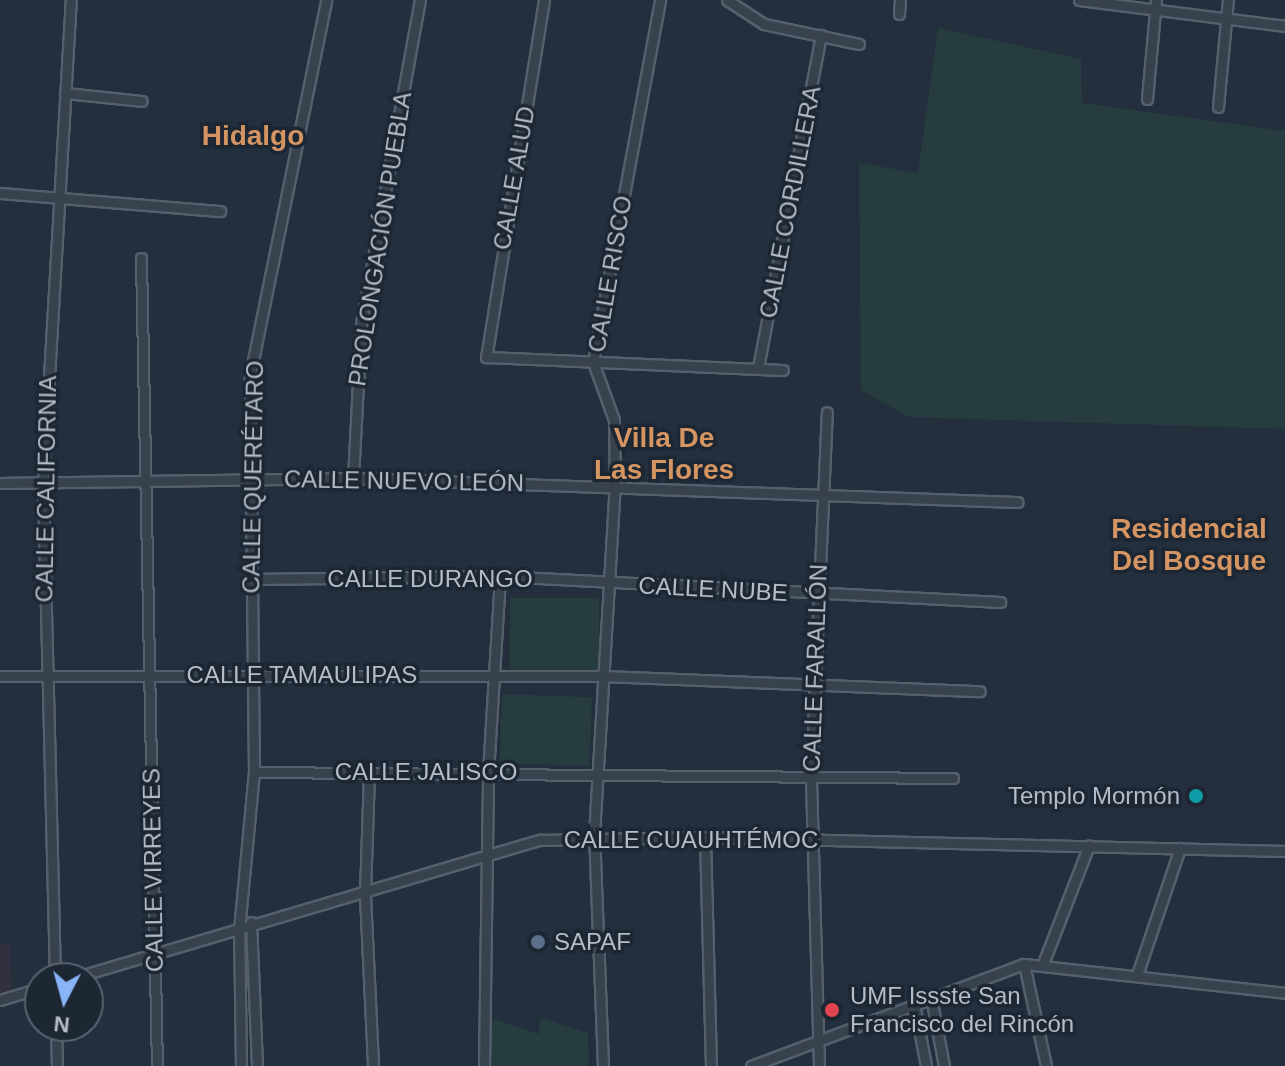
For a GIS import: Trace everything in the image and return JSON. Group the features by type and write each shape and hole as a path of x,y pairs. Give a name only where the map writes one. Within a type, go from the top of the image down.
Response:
{"street":[{"name":"CALLE CALIFORNIA","path":"54,962 44,674 43,482 57,196 71,0"},
{"name":"CALLE QUERÉTARO","path":"239,930 246,914 254,772 249,479 260,314 326,0"},
{"name":"PROLONGACIÓN PUEBLA","path":"353,478 361,324 420,0"},
{"name":"CALLE ALUD","path":"544,0 486,357 593,362"},
{"name":"CALLE RISCO","path":"603,1066 594,835 615,485 614,420 593,362 660,0"},
{"path":"727,0 764,24 859,44"},
{"path":"899,14 900,0"},
{"path":"1079,0 1285,26"},
{"path":"1147,99 1156,0"},
{"path":"1218,107 1228,0"},
{"name":"CALLE CORDILLERA","path":"758,368 821,35"},
{"path":"65,93 142,101"},
{"path":"0,193 220,211"},
{"name":"CALLE VIRREYES","path":"141,258 140,479 157,1066"},
{"path":"593,362 783,370"},
{"name":"CALLE FARALLÓN","path":"819,1066 815,1040 811,775 827,412"},
{"name":"CALLE NUEVO LEÓN","path":"0,483 353,478 615,485 1018,502"},
{"path":"484,1066 485,859 500,576"},
{"name":"CALLE DURANGO","path":"251,579 500,576 608,584"},
{"name":"CALLE NUBE","path":"608,584 1000,602"},
{"name":"CALLE TAMAULIPAS","path":"0,676 254,673 603,676 980,691"},
{"name":"CALLE JALISCO","path":"254,772 597,770 953,778"},
{"path":"369,773 365,895 373,1066"},
{"name":"CALLE CUAUHTÉMOC","path":"104,969 365,895 540,840 594,835 1285,851"},
{"path":"705,837 711,1066"},
{"path":"1044,961 1089,845"},
{"path":"1137,975 1180,848"},
{"path":"246,914 254,926 257,1066"},
{"path":"239,930 241,1066"},
{"path":"751,1066 914,1003 1024,964 1044,961 1285,993"},
{"path":"1024,964 1046,1066"},
{"path":"0,1000 24,993"},
{"path":"931,997 944,1066"},
{"path":"914,1003 926,1066"},
{"path":"56,1042 57,1066"}],"shaded area":[{"path":"10,942 12,990 0,992 0,944"}],"green space":[{"path":"938,28 1081,59 1082,103 1285,131 1285,429 909,417 861,390 859,163 918,173"},
{"path":"510,598 599,598 599,674 510,674"},
{"path":"502,694 592,697 590,766 500,763"},
{"path":"489,1017 539,1034 540,1018 588,1033 589,1066 489,1066"}],"place":[{"name":"Templo Mormón","path":"1196,796"},
{"name":"SAPAF","path":"538,942"},
{"name":"UMF Issste San Francisco del Rincón","path":"832,1010"}],"district":[{"name":"Hidalgo","path":"253,136"},
{"name":"Villa De Las Flores","path":"664,454"},
{"name":"Residencial Del Bosque","path":"1189,545"}]}
